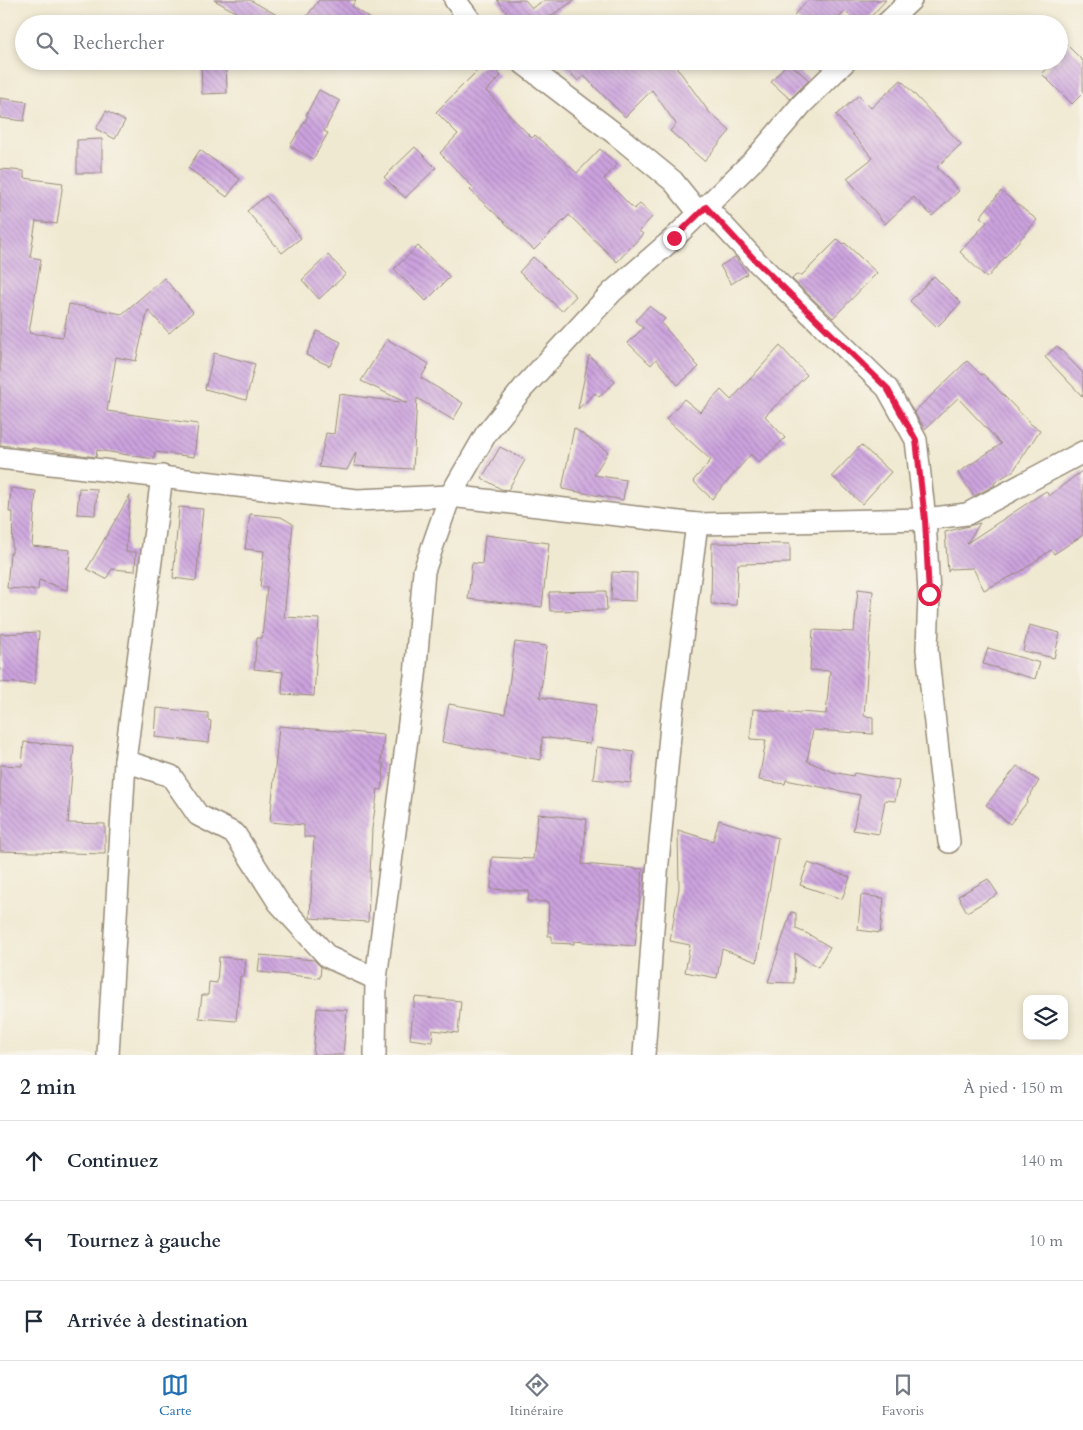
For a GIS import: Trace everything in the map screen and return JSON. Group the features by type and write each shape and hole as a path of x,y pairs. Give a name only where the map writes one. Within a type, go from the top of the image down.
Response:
{"street":[{"path":"455,0 466,15"},
{"path":"895,15 911,0"},
{"path":"532,70 673,181 887,388 916,440 925,520 929,594 928,649 938,760 949,842"},
{"path":"375,1055 376,979 415,676 424,571 450,496 486,434 524,387 612,292 674,238 754,160 802,104 837,70"},
{"path":"0,458 357,500 450,496 697,524 925,520 967,514 1083,452"},
{"path":"108,1055 125,761 162,476"},
{"path":"644,1055 657,873 671,725 697,524"},
{"path":"125,761 171,776 198,815 235,834 279,903 328,957 376,979"}],"building":[{"path":"214,0 250,0 277,15 241,15"},
{"path":"319,0 356,0 352,6 365,15 308,15"},
{"path":"497,0 525,0 532,8 545,0 575,0 552,15 509,15"},
{"path":"808,0 886,0 872,15 849,15 845,11 841,15 794,15"},
{"path":"1068,46 1083,61 1083,93 1072,104 1042,74 1046,70 1068,70"},
{"path":"201,70 226,70 227,93 202,94"},
{"path":"478,70 495,70 501,76 486,91 532,138 535,135 577,173 600,149 617,165 604,179 634,209 640,204 653,216 639,231 643,234 617,262 569,215 534,250 470,190 473,187 440,153 458,134 436,112"},
{"path":"568,70 679,70 709,112 730,131 704,161 670,131 676,124 652,90 625,117 584,76 578,81"},
{"path":"781,70 797,70 809,80 790,99 771,82"},
{"path":"901,80 961,144 937,167 959,191 932,216 914,197 885,224 847,178 873,158 836,115 859,95 871,108"},
{"path":"319,90 340,101 324,131 328,133 313,159 290,146 308,116 306,115"},
{"path":"0,98 27,102 24,121 0,118"},
{"path":"106,111 125,121 115,139 96,129"},
{"path":"102,139 102,173 77,173 77,140"},
{"path":"415,147 436,168 405,198 384,177"},
{"path":"200,150 240,179 227,197 188,168"},
{"path":"0,169 24,171 24,178 63,183 57,224 36,221 30,257 41,259 29,333 63,337 69,304 122,314 164,278 193,312 169,333 148,310 136,361 116,357 107,411 198,424 194,457 155,452 154,459 97,450 96,457 0,445"},
{"path":"1001,191 1037,220 987,278 960,252 987,222 980,217"},
{"path":"266,196 301,238 282,253 247,211"},
{"path":"838,239 843,244 845,243 877,273 833,318 792,279 796,275 802,275"},
{"path":"418,246 450,277 426,301 394,269"},
{"path":"328,255 346,274 319,299 302,280"},
{"path":"533,257 576,296 562,311 519,272"},
{"path":"735,257 747,274 731,284 720,266"},
{"path":"934,276 961,303 937,327 910,301"},
{"path":"649,306 665,319 661,323 699,367 678,385 656,359 651,365 628,343 643,328 635,321"},
{"path":"317,331 341,342 330,366 306,355"},
{"path":"387,339 429,364 421,378 463,403 453,420 417,398 413,469 354,466 356,452 347,470 319,467 326,433 334,434 339,394 407,403 361,381"},
{"path":"780,346 807,375 765,416 785,438 759,463 751,454 712,499 693,481 711,460 666,419 684,399 700,412 721,390 731,400"},
{"path":"1057,346 1083,373 1083,397 1045,357"},
{"path":"214,353 255,364 246,400 205,389"},
{"path":"589,355 615,382 599,397 595,393 578,409"},
{"path":"967,361 981,375 983,374 1032,425 1040,430 1014,470 994,483 995,485 974,496 958,473 1001,444 958,398 925,429 914,412"},
{"path":"574,428 608,452 594,475 626,480 623,500 562,489"},
{"path":"861,445 891,472 862,504 832,476"},
{"path":"500,447 525,460 508,490 501,489 482,478"},
{"path":"1083,470 1083,535 1054,554 1051,550 1020,572 984,590 973,568 950,569 948,572 945,532 980,523 967,543 1046,491 1049,496"},
{"path":"11,488 36,491 32,546 70,550 67,590 39,580 38,590 7,588 10,553 12,553 13,512 9,512"},
{"path":"79,488 97,489 95,515 77,514"},
{"path":"130,495 126,552 136,552 135,571 112,569 106,579 87,569"},
{"path":"179,507 203,509 196,581 173,578"},
{"path":"250,514 281,517 293,524 284,617 319,619 314,696 282,694 283,672 254,669 257,638 262,638 267,587 260,587 264,551 245,549"},
{"path":"485,535 549,543 542,607 468,599 472,563 482,564"},
{"path":"712,543 790,544 790,563 738,564 736,605 711,604"},
{"path":"612,572 637,573 636,601 611,600"},
{"path":"858,589 873,591 864,716 873,717 873,734 813,730 807,761 833,772 853,776 854,773 899,781 895,801 885,800 879,834 853,830 860,795 786,780 785,784 759,780 766,740 750,739 753,709 800,714 800,712 826,714 830,671 810,670 813,630 854,632"},
{"path":"606,591 607,610 550,611 549,592"},
{"path":"1029,625 1060,633 1054,658 1023,651"},
{"path":"39,632 35,684 0,682 0,634"},
{"path":"515,642 547,646 540,697 596,705 590,744 542,737 541,760 442,742 449,704 505,714"},
{"path":"988,648 1040,663 1035,679 983,664"},
{"path":"157,708 208,713 208,720 211,721 209,743 155,737"},
{"path":"279,726 384,735 381,763 384,763 382,790 378,789 372,828 368,922 310,918 314,837 304,837 304,825 270,822"},
{"path":"24,742 74,746 68,823 105,824 105,854 0,851 0,765 22,766"},
{"path":"597,747 634,752 631,783 593,779"},
{"path":"1017,766 1039,781 1028,801 1010,824 986,805"},
{"path":"538,814 587,819 582,864 643,869 635,946 574,941 574,944 552,943 552,936 548,936 549,902 528,901 529,891 491,889 492,857 533,859"},
{"path":"719,820 778,838 757,962 722,949 717,978 685,972 690,945 670,941 679,888 678,830 713,841"},
{"path":"808,863 850,877 842,899 800,885"},
{"path":"988,879 998,894 967,912 958,896"},
{"path":"861,895 884,898 880,933 858,930"},
{"path":"791,912 796,913 796,929 830,947 818,967 795,953 794,983 768,982"},
{"path":"260,955 314,960 321,967 320,978 258,972"},
{"path":"219,957 246,959 244,977 240,976 236,1021 199,1018 202,995 208,995 209,982 217,983"},
{"path":"415,997 461,1001 458,1033 433,1030 432,1042 410,1039"},
{"path":"317,1008 347,1010 343,1055 313,1055"}],"route":[{"path":"674,238 706,207 756,261 887,388 916,440 925,520 929,594"}]}
